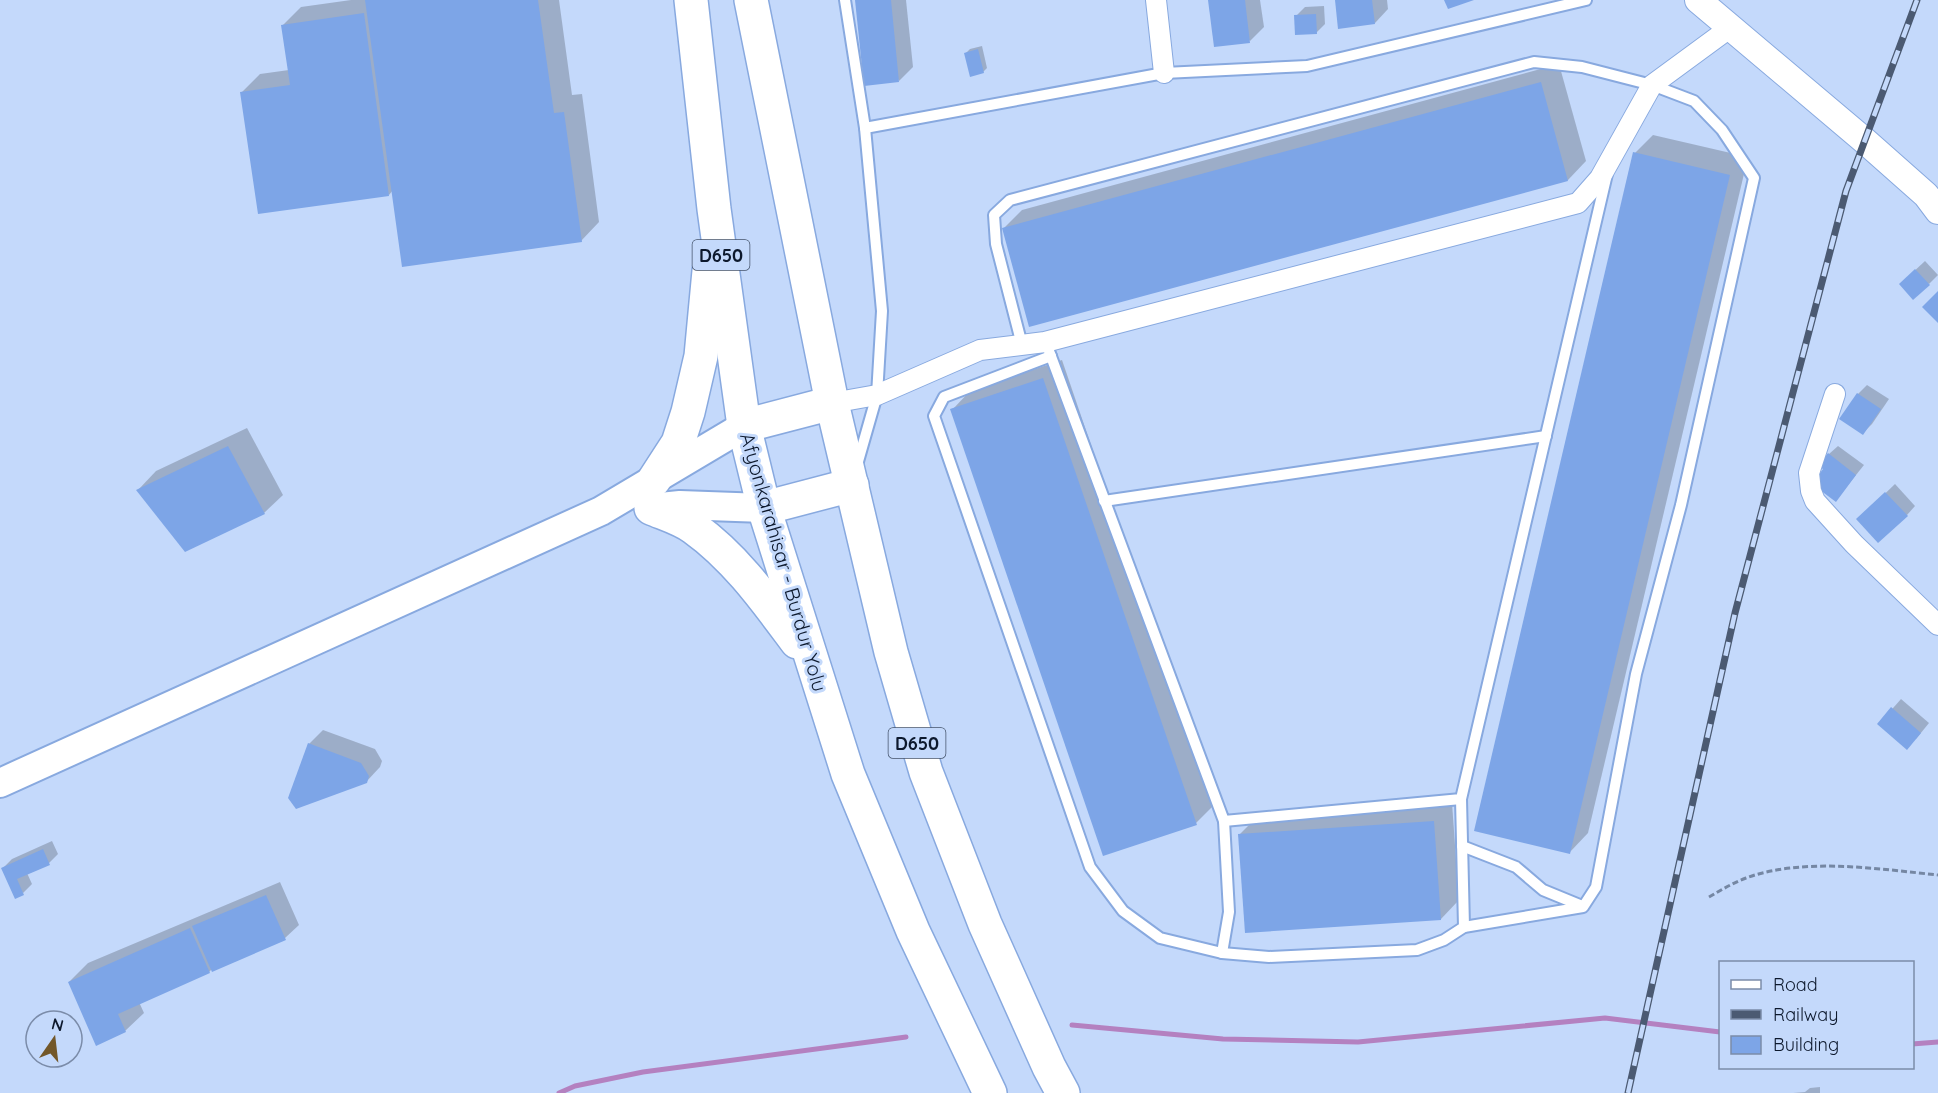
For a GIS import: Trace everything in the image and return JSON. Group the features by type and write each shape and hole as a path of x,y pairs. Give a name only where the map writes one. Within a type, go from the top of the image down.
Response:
{"highway":[{"name":"Afyonkarahisar - Burdur Yolu","path":"691,0 714,209 744,426 764,508 848,774 913,931 990,1093"},
{"name":"D650","path":"751,0 832,403 891,652 926,772 985,924 1063,1093"},
{"path":"714,209 701,356 678,443 653,494 727,557 763,597 811,661"},
{"path":"744,426 832,403"},
{"path":"764,508 852,485"}],"main road":[{"path":"0,783 602,511 653,494 744,426"},
{"path":"653,494 680,506 764,508"}],"street":[{"path":"1156,0 1164,73"},
{"path":"1698,0 1891,164 1926,195 1938,211"},
{"path":"832,403 877,395 980,350 1022,345 1048,349 1578,203 1600,178 1652,85 1731,27"},
{"path":"1835,394 1809,473 1811,491 1815,501 1854,544 1936,619"}],"lane":[{"path":"845,0 865,128 882,311 877,395 852,485"},
{"path":"865,128 1164,73 1307,66 1586,0"},
{"path":"1022,345 996,244 994,215 1010,200 1534,62 1582,67 1652,85 1694,101 1722,130 1754,178 1681,505 1636,674 1596,887 1583,907 1464,927 1444,940 1417,950 1269,957 1222,953 1160,938 1123,911 1090,867 934,416 944,397 1048,349 1224,821 1229,912 1222,953"},
{"path":"1464,927 1461,799 1611,160"},
{"path":"1104,501 1546,436"},
{"path":"1224,821 1461,799"},
{"path":"1462,846 1515,867 1543,890 1583,907"}],"path":[{"path":"1709,897 1746,878 1786,869 1869,868 1938,875"}],"building":[{"path":"365,0 538,0 554,113 564,112 582,242 402,267"},
{"path":"855,0 891,0 899,82 864,86"},
{"path":"1208,0 1245,0 1250,43 1214,47"},
{"path":"1335,0 1372,0 1375,24 1338,29"},
{"path":"1444,0 1474,0 1448,9"},
{"path":"364,13 389,196 258,214 240,92 290,85 281,25"},
{"path":"1316,14 1317,34 1295,35 1294,15"},
{"path":"978,49 984,73 970,77 964,53"},
{"path":"1541,82 1568,181 1029,327 1002,228"},
{"path":"1633,152 1730,175 1570,854 1474,831"},
{"path":"1915,269 1930,285 1913,300 1899,284"},
{"path":"1938,291 1938,323 1922,307"},
{"path":"1043,378 1197,825 1103,856 950,409"},
{"path":"1857,393 1881,409 1863,435 1839,419"},
{"path":"228,446 265,514 185,552 136,490"},
{"path":"1828,453 1856,475 1836,502 1812,484 1823,469 1818,466"},
{"path":"1885,492 1908,516 1878,543 1856,519"},
{"path":"1891,707 1921,733 1907,750 1877,724"},
{"path":"308,743 361,763 369,776 367,783 296,809 288,798"},
{"path":"1434,821 1441,920 1245,933 1238,834"},
{"path":"43,849 50,865 17,879 24,895 15,899 1,868"},
{"path":"266,895 286,940 212,972 192,926"},
{"path":"190,928 210,973 118,1014 126,1032 96,1046 84,1019 84,1009 80,1009 68,982"}],"waterway":[{"path":"1072,1025 1223,1039 1358,1042 1605,1018 1719,1032"},
{"path":"559,1093 575,1086 643,1072 906,1037"},
{"path":"1914,1044 1938,1042"}],"railway":[{"path":"1628,1093 1735,613 1846,191 1917,0"}]}
